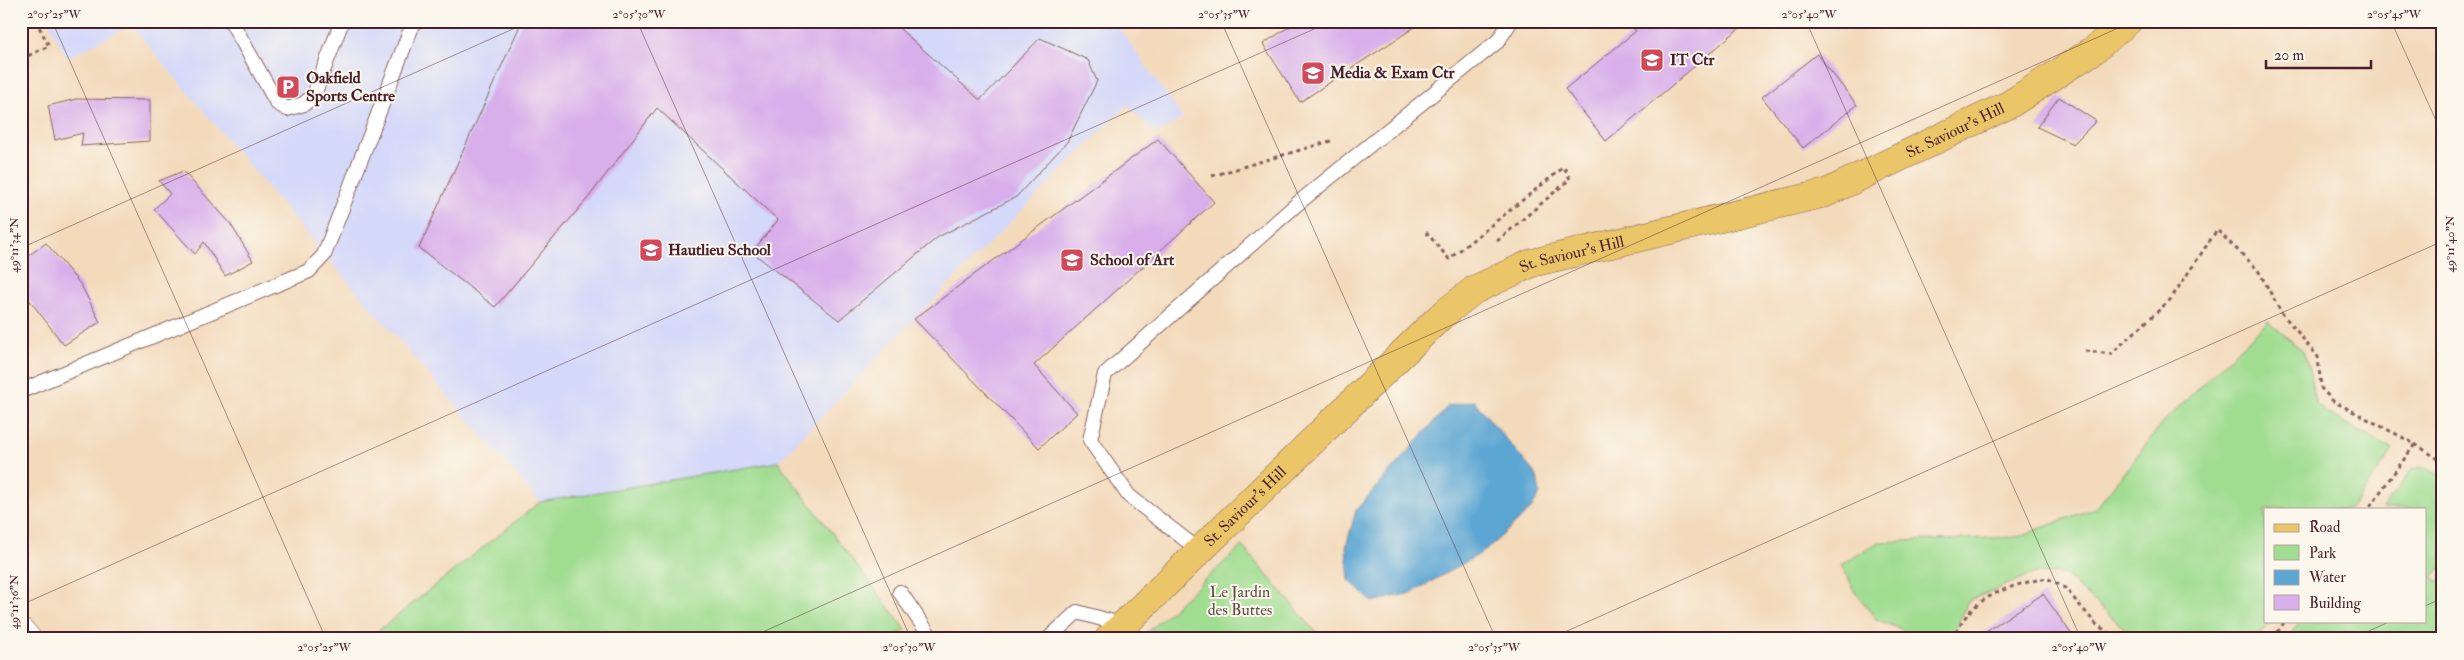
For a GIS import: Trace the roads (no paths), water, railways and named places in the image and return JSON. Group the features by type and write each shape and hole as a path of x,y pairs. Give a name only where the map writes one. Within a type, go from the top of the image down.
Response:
{"main road":[{"name":"St. Saviour's Hill","path":"1117,632 1440,317 1474,290 1532,263 1826,193 2010,104 2094,50 2128,21"}],"street":[{"path":"21,632 27,639"}],"lane":[{"path":"230,21 277,104 287,109 304,104 314,94 342,21"},
{"path":"21,391 309,270 324,255 414,21"},
{"path":"1200,551 1129,496 1090,440 1105,374 1298,204 1498,41 1511,21"},
{"path":"900,592 932,639"},
{"path":"1048,639 1077,612 1117,632"}],"water":[{"path":"1474,401 1537,476 1540,494 1531,509 1485,551 1411,593 1372,602 1349,580 1346,547 1356,510 1448,406"}],"place":[{"name":"IT Ctr","path":"1652,60"},
{"name":"Media & Exam Ctr","path":"1313,73"},
{"name":"Oakfield Sports Centre","path":"288,87"},
{"name":"Hautlieu School","path":"651,250"},
{"name":"School of Art","path":"1072,260"}],"park label":[{"name":"Le Jardin des Buttes","path":"1240,601"}]}
